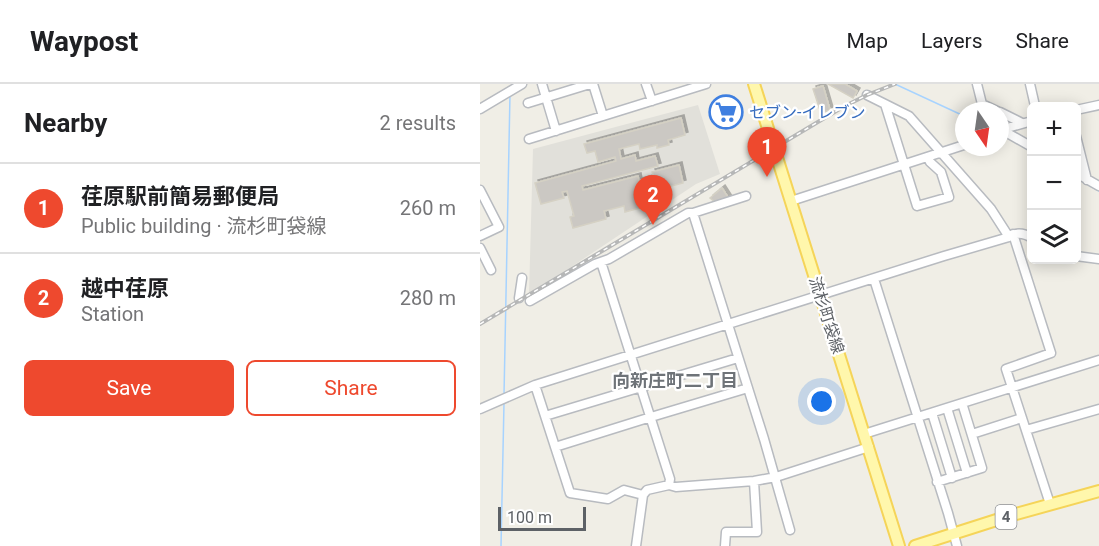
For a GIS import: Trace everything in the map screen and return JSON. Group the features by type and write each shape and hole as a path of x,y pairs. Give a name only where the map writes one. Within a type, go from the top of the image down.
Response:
{"main road":[{"name":"流杉町袋線","path":"754,84 899,546"},
{"name":"4","path":"915,546 1099,491"}],"street":[{"path":"504,84 504,95"},
{"path":"480,109 522,84"},
{"path":"542,84 556,131"},
{"path":"528,103 592,84 603,116"},
{"path":"646,84 652,101"},
{"path":"977,84 982,102"},
{"path":"1030,84 1034,102"},
{"path":"529,139 701,85"},
{"path":"867,95 909,116 991,209 1011,236 1051,353 1006,369 1050,504"},
{"path":"885,104 917,206 949,197 942,172 928,158"},
{"path":"1081,109 1099,105"},
{"path":"1009,117 1022,123"},
{"path":"1009,127 1027,122"},
{"path":"1009,134 1027,144"},
{"path":"791,201 955,149"},
{"path":"1081,154 1087,180"},
{"path":"1081,176 1099,186"},
{"path":"480,190 499,227 480,236"},
{"path":"530,301 688,213 746,196"},
{"path":"693,213 776,477 790,530"},
{"path":"480,409 535,385 944,256 1011,236 1027,235"},
{"path":"480,248 491,270"},
{"path":"1081,257 1099,259"},
{"path":"601,262 670,478 669,485"},
{"path":"519,298 522,278"},
{"path":"874,279 957,546"},
{"path":"545,416 738,358"},
{"path":"864,434 1099,360"},
{"path":"535,385 570,494 608,499 624,490 643,495"},
{"path":"555,447 748,388"},
{"path":"938,482 982,468 962,403"},
{"path":"947,408 967,473"},
{"path":"1026,430 1099,409"},
{"path":"932,413 952,478"},
{"path":"972,434 1022,418"},
{"path":"636,546 643,495 647,490 669,485 676,487 776,477 868,447"},
{"path":"725,546 726,532 758,532 754,481"}],"shaded area":[{"path":"698,105 720,174 696,184 529,295 533,149"}],"building":[{"path":"828,84 845,84 857,91 853,98"},
{"path":"823,86 830,110 821,113 813,89"},
{"name":"セブン-イレブン","path":"731,100 736,120 721,124 715,105"},
{"path":"681,118 685,135 668,140 669,145 640,149 639,144 619,149 621,159 635,155 636,161 655,156 658,166 582,186 583,190 638,176 639,181 654,177 652,172 679,165 683,183 649,192 650,198 638,201 640,208 625,212 624,206 604,211 606,219 573,228 570,217 574,216 567,191 562,192 564,198 541,204 535,183 616,161 615,157 598,162 595,151 587,153 584,144"},
{"path":"722,188 729,199 717,204 710,198"}],"waterway":[{"path":"895,84 955,112"},
{"path":"504,395 510,94"},
{"path":"1081,181 1099,191"},
{"path":"501,546 504,403"}],"railway":[{"path":"480,324 843,107 895,84"}],"place":[{"name":"セブン-イレブン","path":"726,112"},
{"name":"荏原駅前簡易郵便局","path":"767,177"},
{"name":"越中荏原","path":"653,225"}],"district":[{"name":"向新庄町二丁目","path":"675,381"}]}
